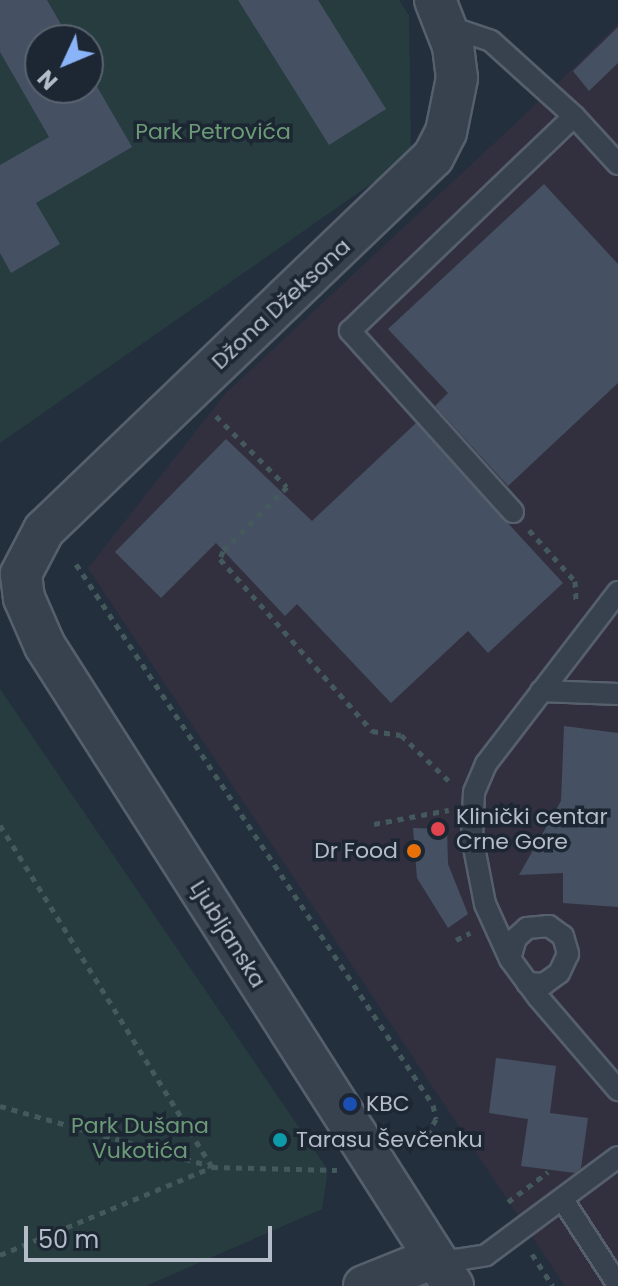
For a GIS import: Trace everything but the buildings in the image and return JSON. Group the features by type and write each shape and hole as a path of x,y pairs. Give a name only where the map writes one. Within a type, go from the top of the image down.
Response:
{"street":[{"name":"Džona Džeksona","path":"21,574 44,530 433,157 446,132 457,78 441,13"},
{"name":"Ljubljanska","path":"21,574 24,598 45,646 443,1272"},
{"path":"364,1286 443,1272"}],"lane":[{"path":"441,13 491,41 574,116 618,164"},
{"path":"513,512 350,331 574,116"},
{"path":"618,592 486,764 474,792 473,805 475,864 485,904 510,959 618,1090"},
{"path":"541,691 618,694"},
{"path":"510,959 516,938 527,928 549,926 563,936 568,954 559,973 544,984 527,983"},
{"path":"443,1272 456,1260 486,1255 618,1157"},
{"path":"563,1200 618,1285"}],"path":[{"path":"190,389 287,487 223,551 220,559 372,731 401,735 473,805"},
{"path":"513,512 575,581 578,643"},
{"path":"76,564 433,1105 436,1119 426,1137"},
{"path":"374,824 473,805"},
{"path":"0,825 212,1167"},
{"path":"0,1106 212,1167 377,1170"},
{"path":"0,1255 212,1167"},
{"path":"532,1254 553,1286"}],"shaded area":[{"name":"Klinički centar Crne Gore","path":"618,24 618,1286 565,1286 88,568 226,393"}],"green space":[{"name":"Park Petrovića","path":"0,0 399,0 409,15 411,156 0,443"},
{"name":"Park Dušana Vukotića","path":"0,689 328,1170 322,1209 146,1286 0,1286"}],"place":[{"name":"Klinički centar Crne Gore","path":"438,829"},
{"name":"Dr Food","path":"414,851"},
{"name":"KBC","path":"350,1104"},
{"name":"Tarasu Ševčenku","path":"280,1140"}]}
